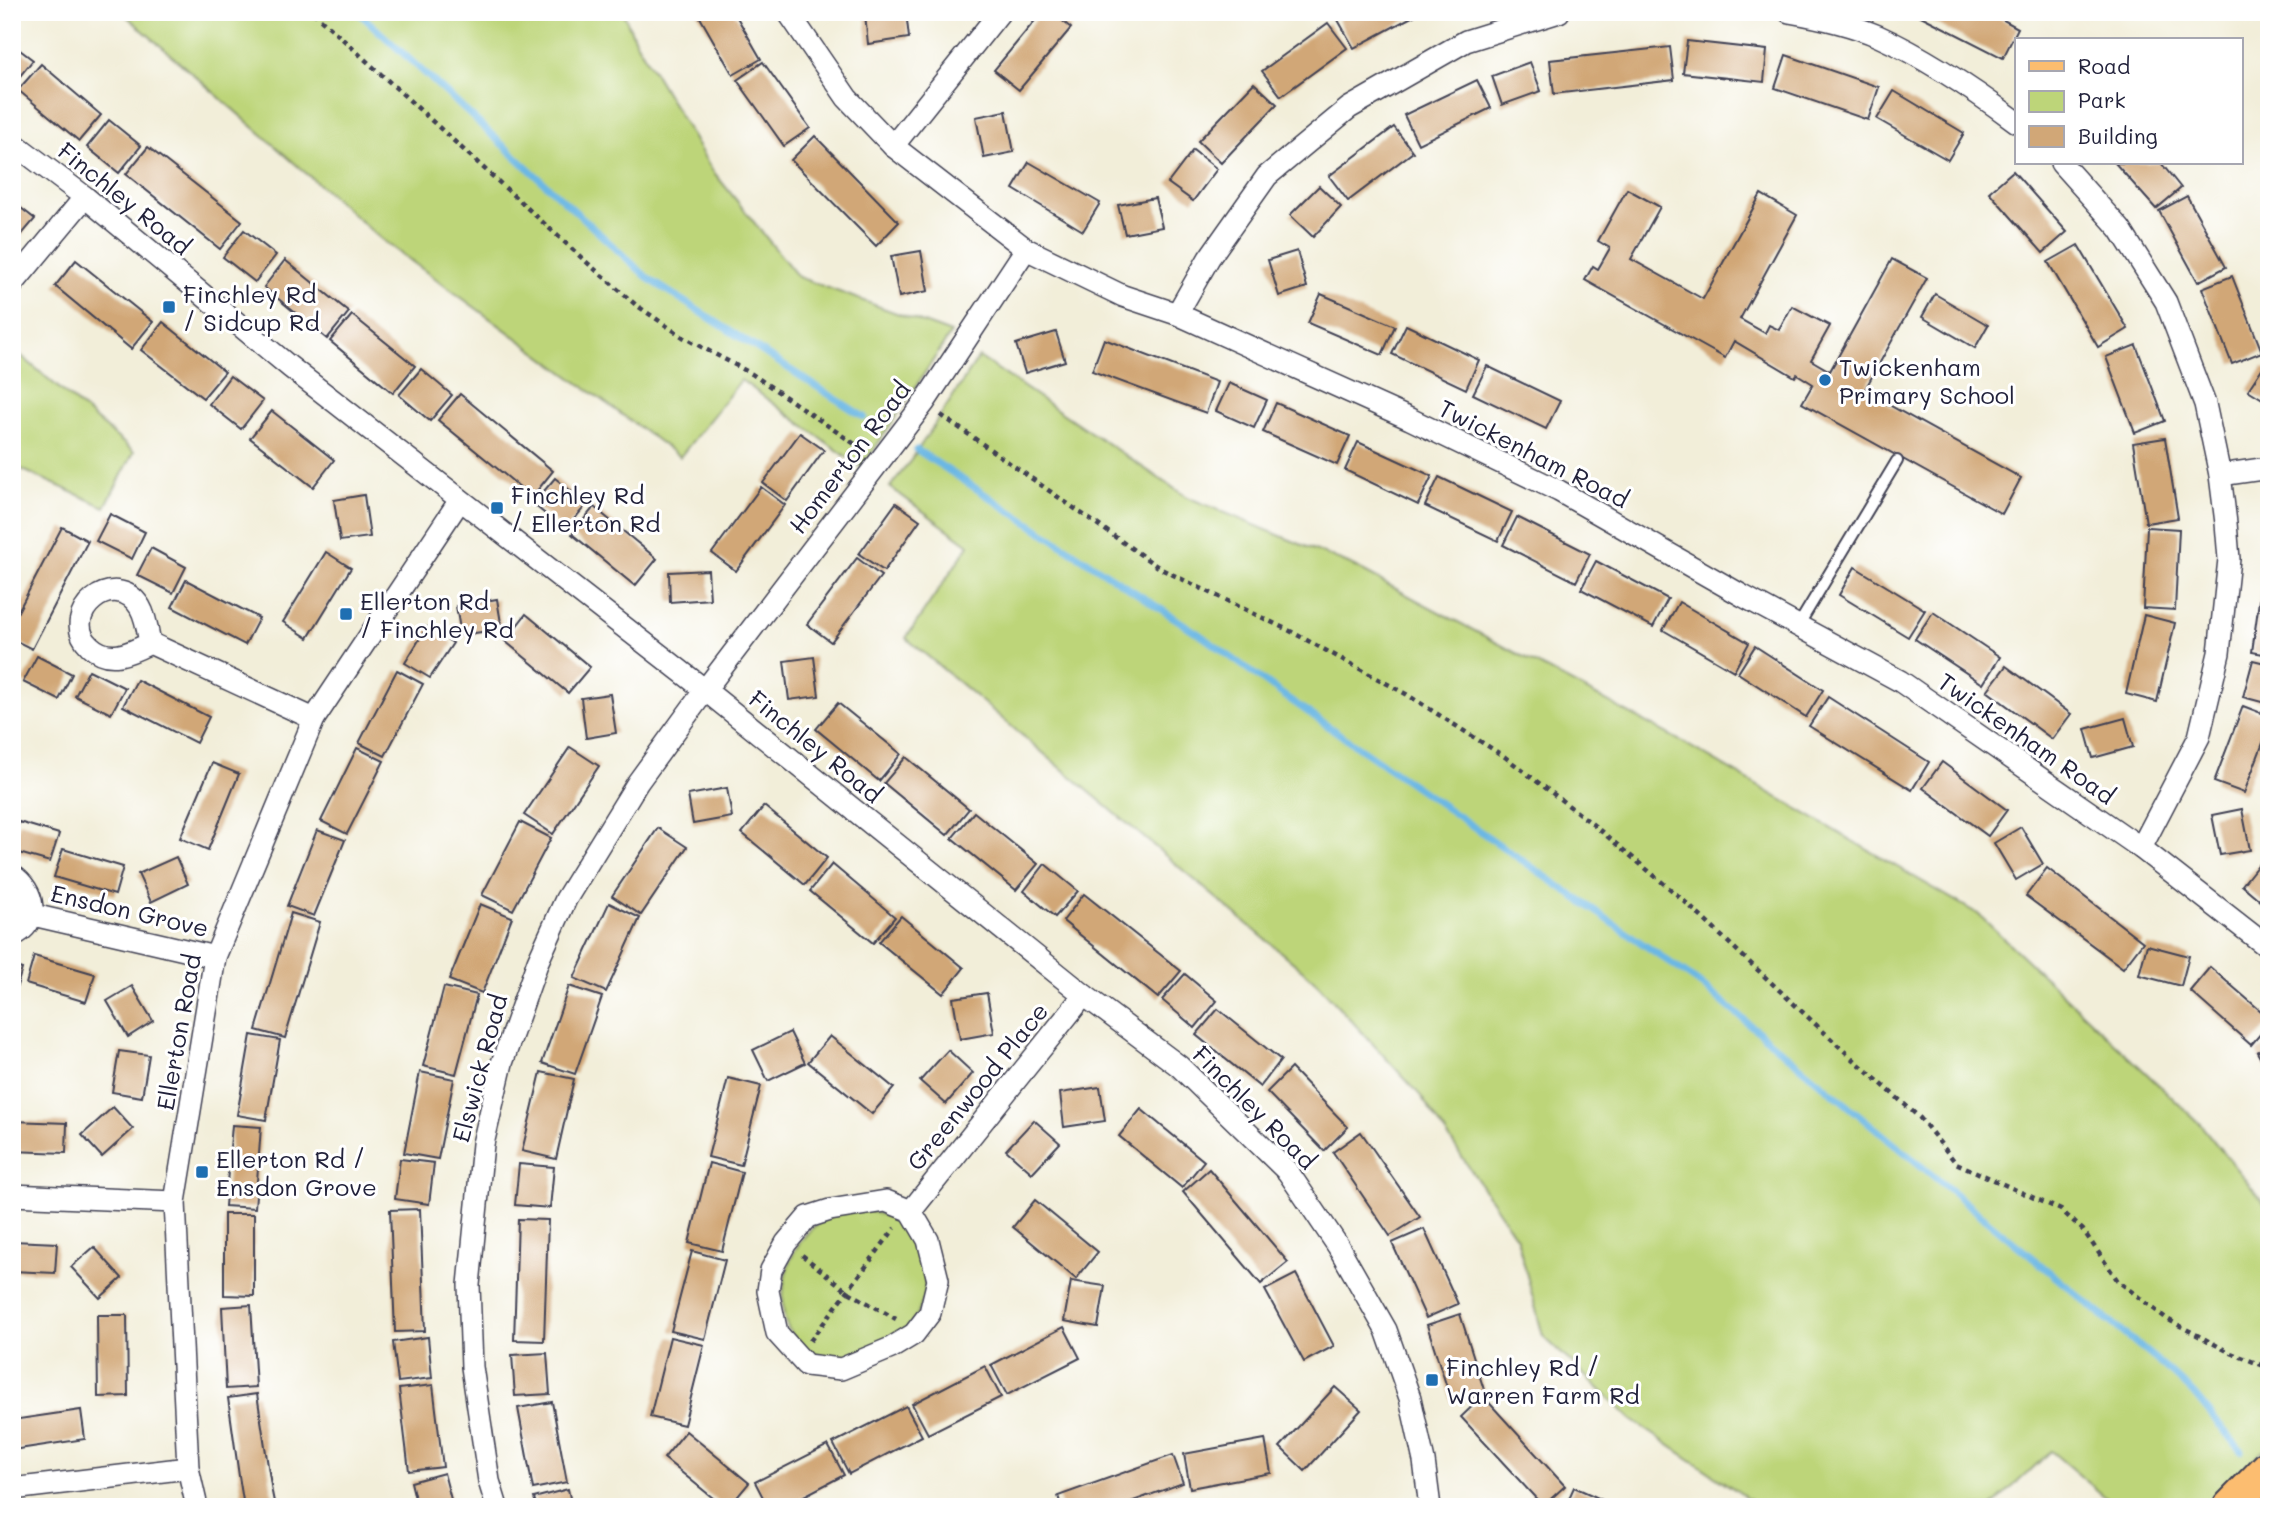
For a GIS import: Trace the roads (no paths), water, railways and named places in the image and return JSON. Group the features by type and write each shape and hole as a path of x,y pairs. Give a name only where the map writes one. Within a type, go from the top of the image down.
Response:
{"main road":[{"path":"2230,1507 2269,1467"}],"street":[{"name":"Twickenham Road","path":"788,12 847,98 893,146 1026,248 1123,296 1177,314 1410,419 1559,491 1900,681 2141,848 2269,948"},
{"path":"893,146 1000,12"},
{"path":"1177,314 1209,258 1267,176 1349,108 1466,41 1559,12"},
{"path":"1789,12 1818,17 1877,36 1923,60 2015,121"},
{"name":"Finchley Road","path":"12,142 85,197 290,368 705,690 1084,995 1179,1066 1289,1172 1338,1246 1386,1330 1410,1398 1424,1461 1430,1507"},
{"path":"2062,164 2120,229 2166,302 2205,404 2220,475 2229,559 2219,653 2199,737 2141,848"},
{"path":"12,285 85,197"},
{"name":"Homerton Road","path":"705,690 924,403 1026,248"},
{"path":"2220,475 2269,468"},
{"name":"Ellerton Road","path":"197,1507 188,1468 175,1202 215,957 314,719 460,500"},
{"path":"150,643 314,719"},
{"name":"Elswick Road","path":"497,1507 489,1481 472,1367 469,1285 482,1144 502,1063 538,961 566,899 638,782 705,690"},
{"name":"Ensdon Grove","path":"12,875 22,882 33,904 33,915 27,926 12,936"},
{"name":"Ensdon Grove","path":"33,915 215,957"},
{"name":"Greenwood Place","path":"905,1216 1084,995"},
{"path":"12,1195 175,1202"},
{"path":"886,1201 905,1216 928,1240 938,1280 930,1313 914,1334 891,1348 841,1369 806,1365 777,1333 768,1292 771,1270 786,1244 808,1217 830,1210 886,1201"},
{"path":"12,1489 188,1468"}],"lane":[{"path":"1798,626 1897,461"}],"waterway":[{"path":"358,12 649,279 864,417"},
{"path":"917,450 1199,634 1698,982 2172,1373 2193,1393 2241,1451"}],"place":[{"name":"Finchley Rd / Sidcup Rd","path":"169,307"},
{"name":"Twickenham Primary School","path":"1825,380"},
{"name":"Finchley Rd / Ellerton Rd","path":"497,508"},
{"name":"Ellerton Rd / Finchley Rd","path":"346,614"},
{"name":"Ellerton Rd / Ensdon Grove","path":"202,1172"},
{"name":"Finchley Rd / Warren Farm Rd","path":"1432,1380"}]}
